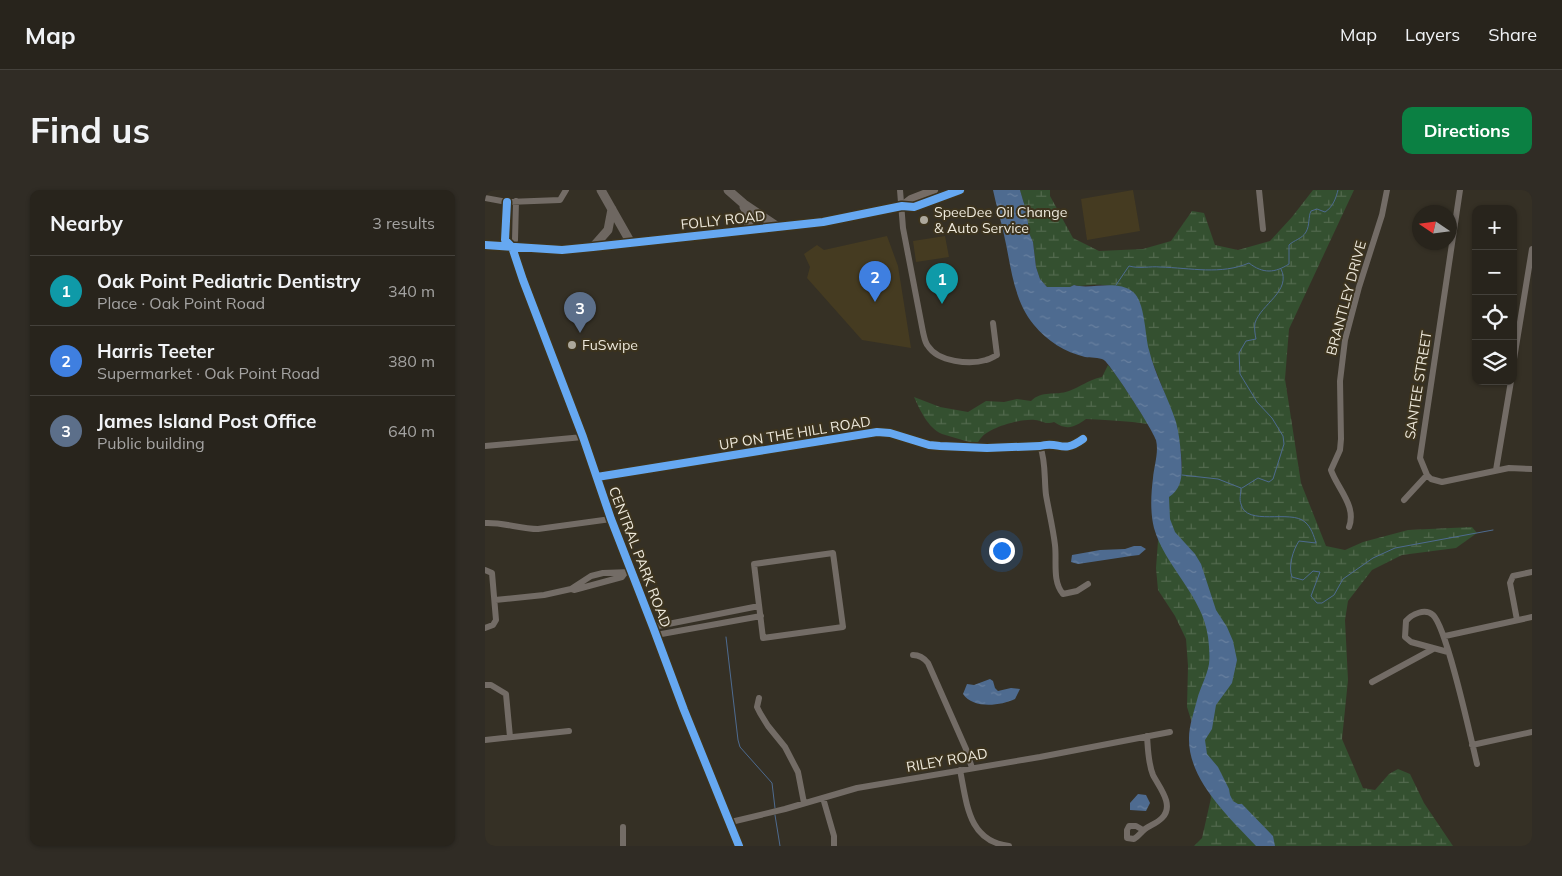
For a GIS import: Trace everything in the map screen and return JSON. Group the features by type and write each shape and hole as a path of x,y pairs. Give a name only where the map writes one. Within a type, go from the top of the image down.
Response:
{"highway":[{"path":"601,190 631,242"},
{"path":"728,190 778,227"},
{"path":"742,202 750,216 748,230"},
{"path":"593,247 608,230 612,209"}],"main road":[{"name":"FOLLY ROAD","path":"901,206 911,199 934,190"},
{"name":"FOLLY ROAD","path":"485,245 562,250 830,221 901,206 914,207 960,190"}],"street":[{"path":"485,198 507,202 560,200 566,190"},
{"path":"900,190 903,228 927,346 941,356 955,360 972,362 986,360 997,355 993,323"},
{"path":"1259,190 1263,229"},
{"name":"BRANTLEY DRIVE","path":"1349,526 1351,512 1347,500 1334,479 1331,470 1340,444 1340,381 1345,340 1359,287 1382,214 1387,190"},
{"name":"SANTEE STREET","path":"1427,475 1422,465 1420,453 1460,190"},
{"name":"CENTRAL PARK ROAD","path":"507,202 505,240 512,248 525,287 583,437 628,572 653,627 687,719 731,822 739,846"},
{"path":"512,248 515,240 515,202"},
{"path":"1517,341 1532,249"},
{"path":"1496,470 1510,385"},
{"name":"UP ON THE HILL ROAD","path":"597,477 877,432 890,433 929,445 987,448 1040,446 1048,443 1065,448 1074,446 1083,439"},
{"path":"485,446 583,437"},
{"path":"1040,446 1043,452 1046,495 1054,534 1055,565 1060,590 1063,594 1070,594 1088,584"},
{"path":"1404,500 1427,475 1431,479 1442,482 1496,470 1519,467 1532,469"},
{"path":"485,523 505,523 529,529 538,529 611,519"},
{"path":"833,553 843,627 763,638 761,616 754,564 833,553"},
{"path":"485,570 492,573 496,620 493,625 485,628"},
{"path":"495,600 544,595 571,589 591,576 603,573 628,572"},
{"path":"1517,620 1510,583 1513,576 1532,572"},
{"path":"653,627 759,606"},
{"path":"1448,652 1411,642 1405,637 1405,621 1416,614 1427,612 1434,616 1445,636 1477,764"},
{"path":"656,635 761,616"},
{"path":"1445,636 1532,617"},
{"path":"1372,682 1433,648"},
{"path":"913,655 924,658 928,663 967,749 971,768"},
{"path":"485,685 491,685 507,694 510,737"},
{"path":"759,698 757,707 760,713 785,747 798,772 804,803"},
{"path":"485,740 569,731"},
{"name":"RILEY ROAD","path":"731,822 785,810 857,788 1040,757 1170,732"},
{"path":"1472,745 1532,732"},
{"path":"1143,830 1163,817 1167,806 1165,796 1149,762 1147,736"},
{"path":"960,770 968,810 979,833 994,842 1009,846"},
{"path":"823,798 834,836 834,846"},
{"path":"623,827 623,846"}],"shaded area":[{"path":"1133,190 1140,231 1087,240 1081,199"},
{"path":"887,236 898,266 911,348 862,340 807,278 810,267 804,254 817,245 824,250"},
{"path":"945,236 949,257 916,262 913,241"}],"green space":[{"path":"1020,190 1050,190 1050,196 1073,238 1099,251 1143,249 1171,241 1192,211 1204,213 1215,245 1238,250 1270,241 1313,190 1354,190 1289,329 1285,379 1301,483 1326,546 1345,550 1363,542 1408,530 1472,527 1477,533 1456,548 1402,555 1372,570 1348,601 1345,620 1348,680 1342,739 1363,788 1375,790 1389,774 1398,769 1410,774 1424,803 1453,846 1194,846 1202,838 1211,798 1208,774 1187,707 1188,666 1186,639 1175,616 1158,590 1156,568 1158,541 1169,496 1179,485 1182,468 1175,426 1148,350 1132,291 1101,285 1047,287 1040,279 1036,267 1033,242 1029,233 1027,214"},
{"path":"1108,365 1148,424 1086,419 1074,426 1067,427 1054,422 1023,420 991,430 980,439 973,451 970,448 969,442 942,434 933,428 925,418 914,397 940,407 968,412 986,401 1004,402 1017,399 1031,401 1044,394 1069,391 1102,377"}],"water":[{"path":"993,190 1020,190 1027,214 1029,233 1033,242 1036,267 1040,279 1047,287 1070,287 1074,285 1119,286 1133,292 1140,303 1152,359 1173,413 1179,438 1182,467 1181,478 1180,484 1169,497 1170,519 1175,532 1195,554 1201,564 1216,610 1233,641 1237,660 1232,683 1216,705 1212,729 1205,740 1207,754 1218,767 1233,801 1242,804 1273,836 1275,846 1256,846 1234,823 1203,783 1195,769 1190,754 1189,738 1192,719 1209,664 1208,640 1205,622 1199,608 1166,556 1154,528 1151,497 1157,454 1156,440 1148,424 1115,373 1104,360 1078,355 1057,345 1039,331 1027,315 1021,305 1014,282"},
{"path":"1141,546 1146,549 1139,555 1078,564 1071,562 1072,555 1100,550 1125,549"},
{"path":"990,679 998,691 1011,688 1020,689 1015,699 987,705 973,702 963,694 967,684 974,685"},
{"path":"1138,794 1146,795 1150,803 1146,811 1130,810 1130,803"}],"waterway":[{"path":"1116,285 1129,266 1217,270 1238,267 1249,263 1264,271 1279,269 1289,264 1289,245 1306,232 1311,211 1317,209 1325,212 1328,210 1334,202 1338,190"},
{"path":"1242,488 1258,478 1269,482 1273,479 1284,444 1283,436 1272,418 1257,402 1240,374 1239,353 1246,341 1256,339 1255,323 1258,316 1279,291 1283,277 1281,269"},
{"path":"1182,475 1218,479 1241,488"},
{"path":"1241,488 1241,504 1245,511 1251,515 1298,518 1309,526 1316,543 1299,541 1292,558 1291,573 1292,577 1303,580 1313,571 1320,572 1311,596 1317,603 1322,603 1334,595 1343,579 1373,558 1395,548 1493,530"},
{"path":"726,637 740,747 772,783 775,808"},
{"path":"775,815 780,846"}],"cycle path":[{"path":"485,245 562,250 823,222 902,206 914,207 960,190"},
{"path":"507,202 505,240 512,247 583,437 611,519 684,710 739,846"},
{"path":"597,477 877,432 890,433 929,445 987,448 1047,445 1065,447 1076,444 1083,439"}],"place":[{"name":"SpeeDee Oil Change & Auto Service","path":"924,220"},
{"name":"Harris Teeter","path":"875,302"},
{"name":"Oak Point Pediatric Dentistry","path":"942,304"},
{"name":"James Island Post Office","path":"580,333"},
{"name":"FuSwipe","path":"572,345"}]}
